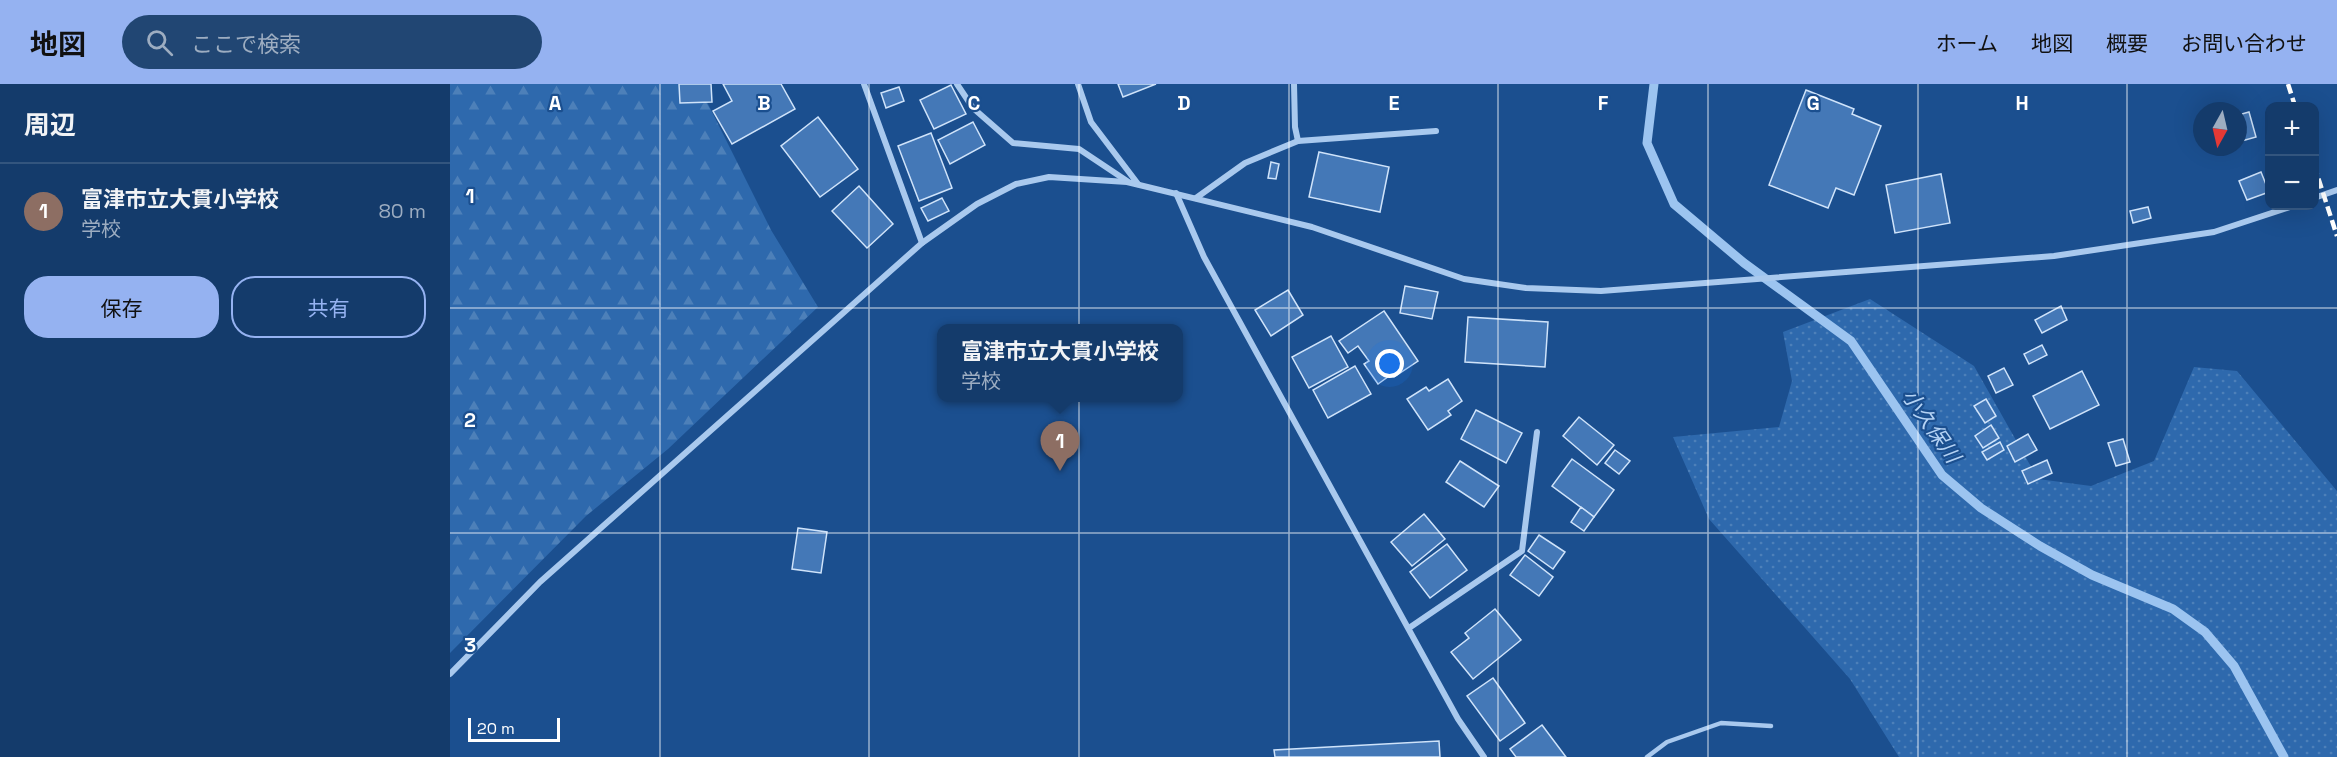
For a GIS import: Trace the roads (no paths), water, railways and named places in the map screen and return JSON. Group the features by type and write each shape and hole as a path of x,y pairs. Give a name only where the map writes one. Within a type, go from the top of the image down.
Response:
{"street":[{"path":"864,84 922,243"},
{"path":"957,84 974,108 1013,143 1079,149 1127,182"},
{"path":"1078,84 1091,122 1138,184"},
{"path":"1294,84 1295,127 1298,141"},
{"path":"1196,198 1245,163 1298,141 1436,131"},
{"path":"450,674 540,582 922,243 977,204 1016,184 1048,177 1138,184 1312,227 1464,279 1526,288 1601,291 2054,256 2214,232 2281,210"},
{"path":"2319,196 2337,190"},
{"path":"1176,193 1204,257 1458,719 1484,757"},
{"path":"1409,628 1522,551 1537,432"}],"lane":[{"path":"1647,757 1667,742 1721,723 1771,726"}],"waterway":[{"name":"小久保川","path":"1654,84 1647,143 1674,204 1744,263 1851,341 1942,475 1981,508 2040,546 2092,575 2173,609 2205,632 2234,666 2284,757"}],"railway":[{"path":"2288,84 2294,102"},
{"path":"2319,180 2337,236"}],"place":[{"name":"富津市立大貫小学校","path":"1060,471"}]}
